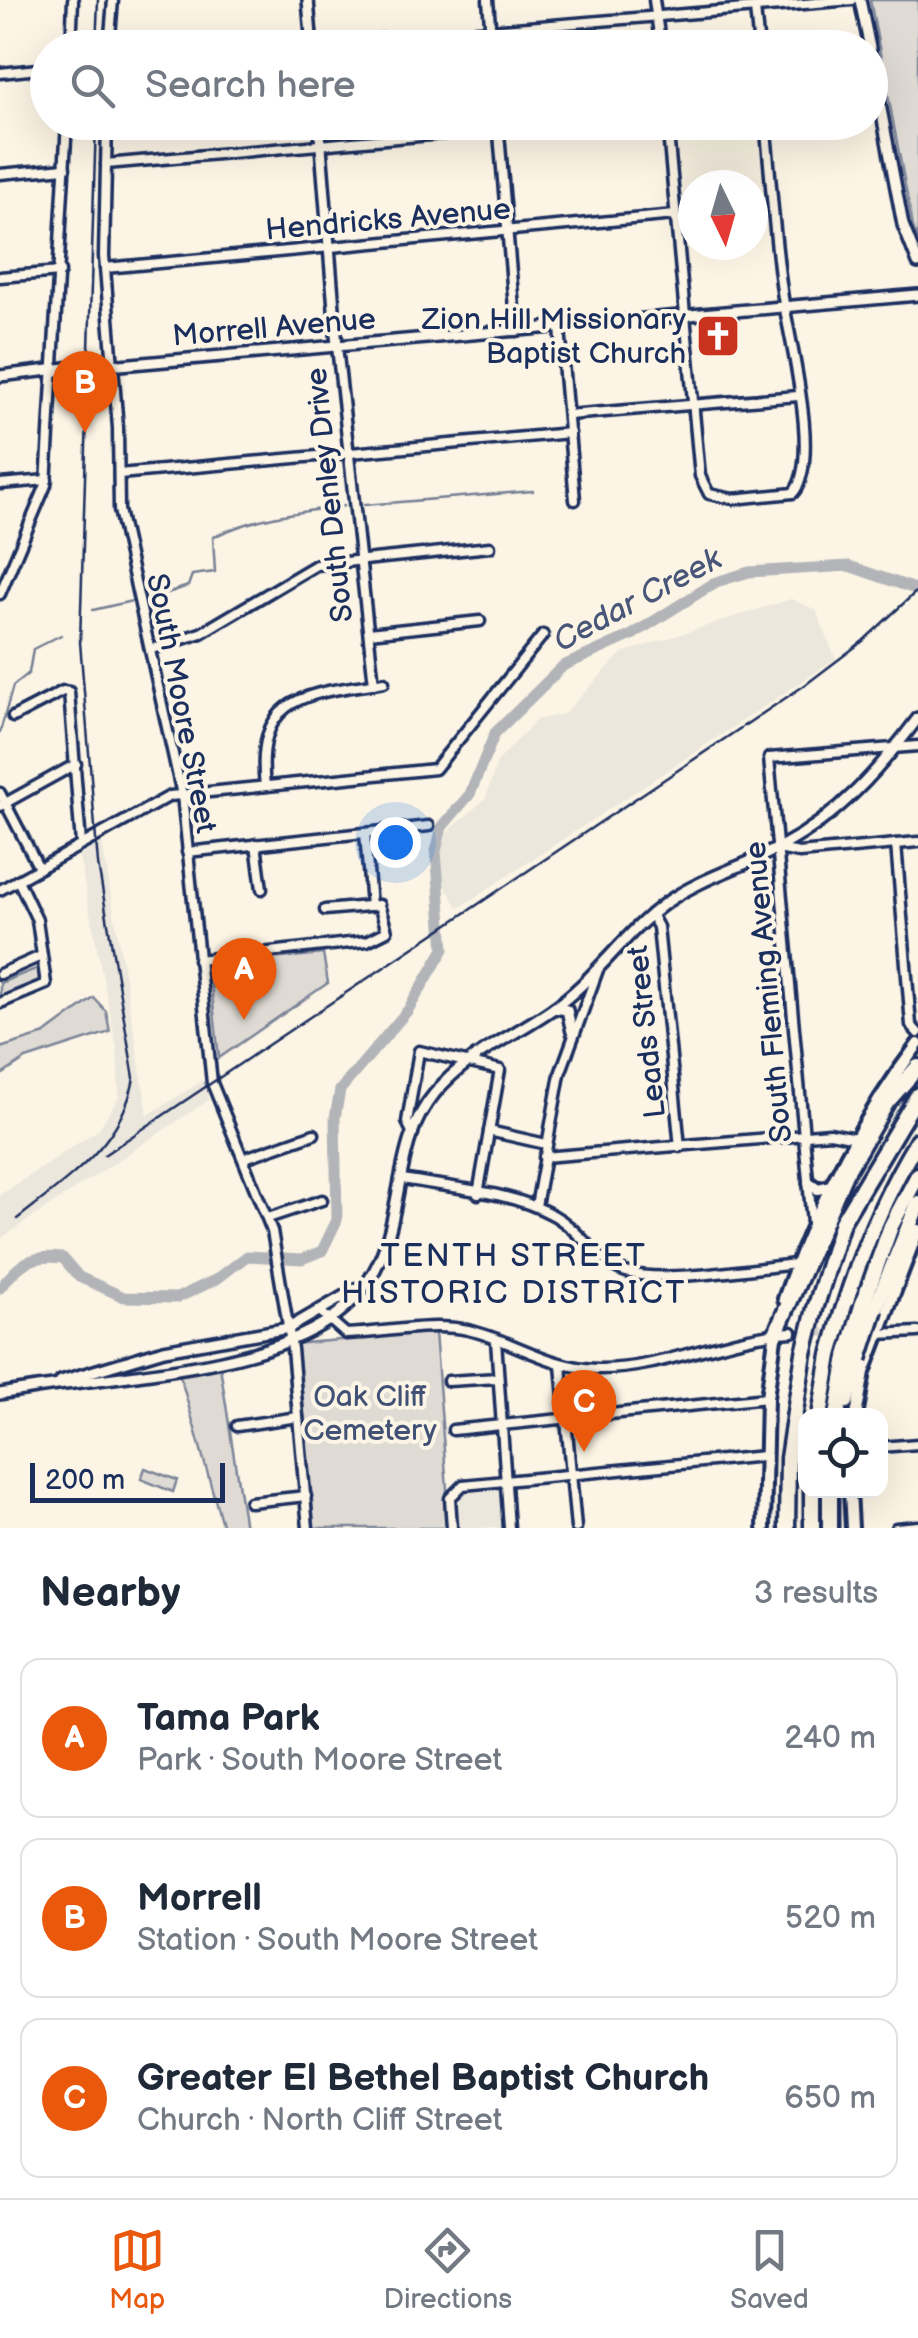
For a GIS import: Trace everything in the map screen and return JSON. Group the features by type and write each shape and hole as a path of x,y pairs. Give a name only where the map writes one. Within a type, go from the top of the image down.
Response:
{"highway":[{"path":"784,1528 788,1458 804,1353 816,1308 860,1168 918,1069"},
{"path":"776,1333 846,1174 887,1102 918,1069"},
{"path":"842,1222 918,1095"},
{"path":"821,1408 830,1355 860,1254 893,1181 918,1140"},
{"path":"841,1408 891,1226 918,1175"},
{"path":"868,1308 918,1204"},
{"path":"812,1498 812,1528"},
{"path":"830,1498 830,1528"}],"main road":[{"path":"764,1528 767,1398 776,1333 796,1264 812,1222 856,1138 918,1044"},
{"path":"809,1182 818,1189 831,1186"},
{"path":"858,1408 874,1333 913,1251 918,1230"},
{"path":"850,1498 852,1528"}],"street":[{"path":"71,30 73,0"},
{"path":"111,30 113,0"},
{"path":"308,0 311,30"},
{"path":"488,0 490,29"},
{"path":"654,0 658,30"},
{"path":"480,30 852,0"},
{"path":"860,0 866,30"},
{"path":"755,10 757,30"},
{"path":"0,73 30,70"},
{"path":"1,589 47,480 66,140"},
{"name":"South Moore Street","path":"107,140 105,268 119,510 182,795 212,1083 245,1158 274,1244 289,1328 308,1528"},
{"name":"South Denley Drive","path":"265,786 264,748 284,707 306,695 379,683 359,558 320,140"},
{"path":"106,164 374,140"},
{"path":"499,140 516,331"},
{"path":"668,140 700,476 708,494 733,499 793,493 800,484 803,464 767,140"},
{"path":"885,140 903,225 918,263"},
{"path":"0,174 65,168"},
{"name":"Hendricks Avenue","path":"105,268 675,215"},
{"path":"0,277 60,272"},
{"name":"Morrell Avenue","path":"0,376 108,371 113,366 918,294"},
{"path":"560,328 575,500"},
{"path":"568,415 798,396"},
{"path":"119,474 570,433"},
{"path":"0,484 47,480"},
{"path":"152,648 201,632 302,570 359,558 490,546"},
{"path":"368,632 480,621"},
{"path":"0,890 170,796 435,769 543,635"},
{"path":"13,718 62,691 70,696 76,828 81,844"},
{"path":"54,1384 78,1384 221,1358 290,1340 325,1317 364,1284 386,1246 412,1134 433,1094 468,1061 554,1008 652,914 707,878 778,849 844,805 918,718"},
{"path":"896,748 918,746"},
{"name":"South Fleming Avenue","path":"812,1222 769,758 896,748"},
{"path":"3,804 76,764"},
{"path":"0,793 39,868"},
{"path":"187,852 430,826"},
{"path":"198,960 378,938 387,924 375,905 365,833"},
{"path":"778,849 798,852 918,842"},
{"path":"256,844 262,889"},
{"path":"896,844 912,1024 918,1032"},
{"path":"0,1003 43,988 42,956 33,909 18,880"},
{"path":"325,910 375,905"},
{"name":"Leads Street","path":"652,914 658,927 680,1147"},
{"path":"0,974 42,956"},
{"path":"536,1206 572,1032 598,969"},
{"path":"554,1008 566,1010 572,1032"},
{"path":"412,1134 407,1122 419,1051 493,1066 500,1075 478,1194"},
{"path":"489,1131 546,1144"},
{"path":"544,1157 841,1133 856,1138"},
{"path":"245,1158 314,1134"},
{"path":"403,1179 536,1206 574,1228 597,1253 626,1272 662,1275 796,1264"},
{"path":"268,1218 322,1200"},
{"path":"325,1317 346,1334 441,1327 496,1340 561,1364 624,1368 792,1332"},
{"path":"0,1394 54,1384 164,1350 289,1328 325,1317"},
{"path":"874,1333 918,1332"},
{"path":"496,1340 509,1528"},
{"path":"218,1341 221,1358"},
{"path":"561,1364 576,1528"},
{"path":"448,1382 498,1378"},
{"path":"453,1430 767,1398"},
{"path":"236,1426 298,1417"},
{"path":"888,1446 918,1444"},
{"path":"452,1528 450,1498 463,1485 764,1456"},
{"path":"250,1502 306,1496"},
{"path":"896,1528 918,1526"}],"shaded area":[{"path":"791,599 816,610 836,659 459,908 444,885 441,838 486,798 497,762 536,720 564,714 622,653"},
{"path":"102,841 148,1115 204,1080 209,1100 0,1239 0,1195 98,1130 119,1097 117,1049 79,857"},
{"path":"499,1486 503,1528 454,1528 452,1497 465,1489"}],"green space":[{"path":"870,0 918,0 918,241 888,95 888,30 876,30"},
{"path":"323,954 328,983 219,1058 209,965"},
{"path":"38,968 41,985 0,999 0,983"},
{"path":"94,998 106,1011 110,1032 26,1059 0,1076 0,1048 45,1034"},
{"name":"Oak Cliff Cemetery","path":"435,1332 450,1528 309,1528 293,1344"},
{"path":"220,1366 245,1528 223,1528 179,1372"},
{"path":"145,1468 177,1480 173,1492 141,1479"}],"waterway":[{"path":"364,505 533,491"},
{"path":"150,599 188,586 192,575 215,572 213,537 261,520 344,506"},
{"name":"Cedar Creek","path":"0,1288 27,1262 52,1257 63,1258 79,1277 124,1297 177,1298 217,1279 247,1256 302,1259 322,1251 337,1220 335,1118 340,1090 408,1010 444,949 436,851 442,827 470,794 495,733 563,666 632,635 716,582 749,572 849,566 918,590"},
{"path":"93,610 132,601"},
{"path":"0,732 13,686 29,673 33,649 61,635"}],"tunnel":[{"path":"792,1332 857,1333"}],"tram line":[{"path":"97,30 98,0"},
{"path":"17,1219 73,1174 105,1142 128,1102 134,1078 98,864 80,642 95,140"},
{"path":"104,1155 805,685 863,641 918,590"}],"place":[{"name":"Zion Hill Missionary Baptist Church","path":"718,336"},
{"name":"Morrell","path":"85,433"},
{"name":"Tama Park","path":"244,1020"},
{"name":"Greater El Bethel Baptist Church","path":"584,1452"}],"district":[{"name":"TENTH STREET HISTORIC DISTRICT","path":"514,1274"}]}
